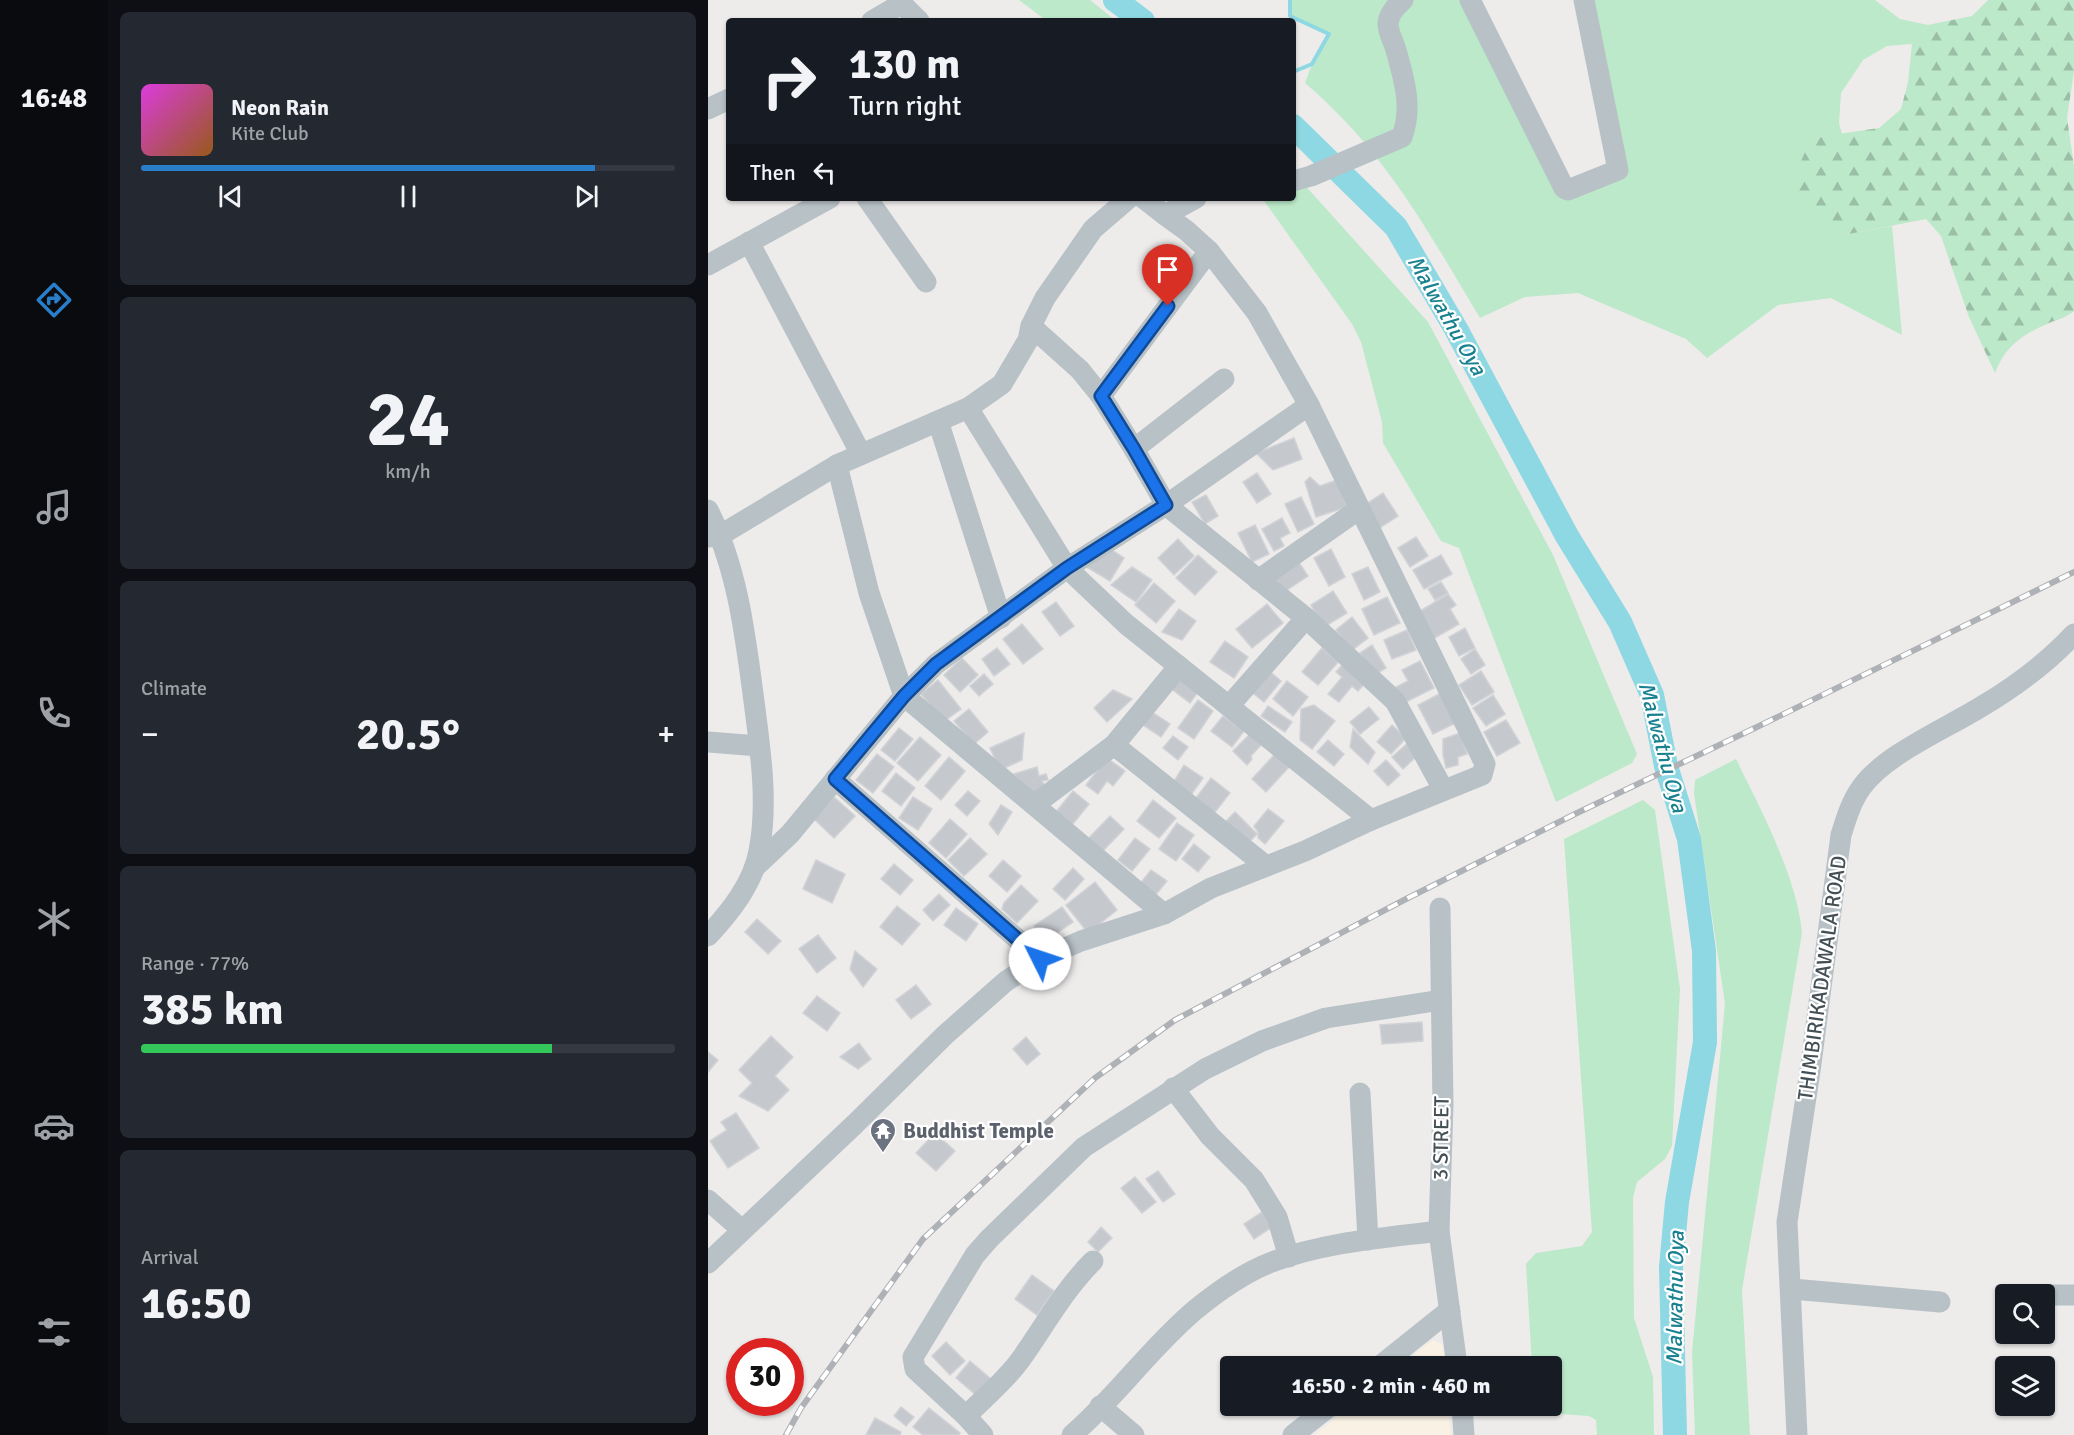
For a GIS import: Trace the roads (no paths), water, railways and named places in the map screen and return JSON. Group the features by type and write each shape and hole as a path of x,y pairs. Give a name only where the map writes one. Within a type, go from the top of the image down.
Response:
{"street":[{"path":"1302,178 1402,137 1407,124 1405,83 1389,33 1388,21 1393,9 1403,0"},
{"path":"1470,0 1564,188 1568,190 1618,170 1584,0"},
{"path":"876,18 899,2 916,18"},
{"path":"708,109 726,100"},
{"path":"708,265 824,201"},
{"path":"869,201 926,282"},
{"path":"714,536 837,465 968,408 1002,384 1028,340 1031,326 1045,298 1093,229 1126,201"},
{"path":"708,1263 945,1035 1005,982 1040,959 1082,941 1164,914 1211,888 1305,851 1443,789 1482,775 1485,764 1309,405 1257,313 1209,251 1147,201"},
{"path":"1165,215 1191,201"},
{"path":"749,242 861,454"},
{"path":"1101,396 1209,251"},
{"path":"1031,326 1080,370 1101,396 1166,505 1306,618 1395,701 1443,789"},
{"path":"1134,449 1224,379"},
{"path":"755,867 790,834 904,696 936,664 1067,568 1166,505 1309,405"},
{"path":"968,408 1067,568 1126,624 1371,820"},
{"path":"939,421 1001,618"},
{"path":"837,465 869,593 904,696 1164,914"},
{"path":"708,510 714,536 730,569 740,611 759,746 762,784 762,832 755,867 749,883 708,936"},
{"path":"1258,580 1359,510"},
{"path":"1229,706 1306,618"},
{"name":"THIMBIRIKADAWALA ROAD","path":"1797,1435 1792,1289 1787,1222 1810,1071 1841,835 1861,788 1881,768 1903,752 1982,706 2035,670 2074,634"},
{"path":"1034,806 1114,745 1179,666"},
{"path":"708,742 759,746"},
{"path":"1114,745 1266,866"},
{"path":"835,779 1040,959"},
{"name":"3 STREET","path":"1440,908 1443,1104 1439,1231 1456,1356"},
{"path":"983,1435 915,1369 913,1357 975,1255 1084,1147 1173,1088 1237,1052 1326,1018 1442,1000"},
{"path":"1173,1088 1210,1136 1254,1179 1277,1217 1289,1257"},
{"path":"1360,1093 1368,1240"},
{"path":"708,1200 742,1230"},
{"path":"1072,1435 1194,1311 1239,1279 1271,1262 1314,1250 1439,1231"},
{"path":"966,1416 1021,1360 1075,1279 1093,1261"},
{"path":"1792,1289 1940,1302"},
{"path":"2055,1295 2074,1295"},
{"path":"1393,1356 1450,1311"},
{"path":"1101,1406 1134,1435"},
{"path":"1293,1435 1317,1416"},
{"path":"1462,1416 1464,1435"}],"waterway":[{"name":"Malwathu Oya","path":"1115,0 1139,18"},
{"path":"1290,0 1290,16 1294,18"},
{"path":"1296,19 1329,34 1312,64 1296,71"},
{"name":"Malwathu Oya","path":"1296,129 1396,227 1456,329 1567,536 1620,622 1652,695 1666,766 1689,839 1704,951 1705,1042 1677,1202 1671,1267 1675,1435"}],"railway":[{"path":"786,1435 801,1408 923,1239 1095,1078 1175,1020 1406,899 1577,813 2074,572"}],"place":[{"name":"Buddhist Temple","path":"883,1154"}]}
